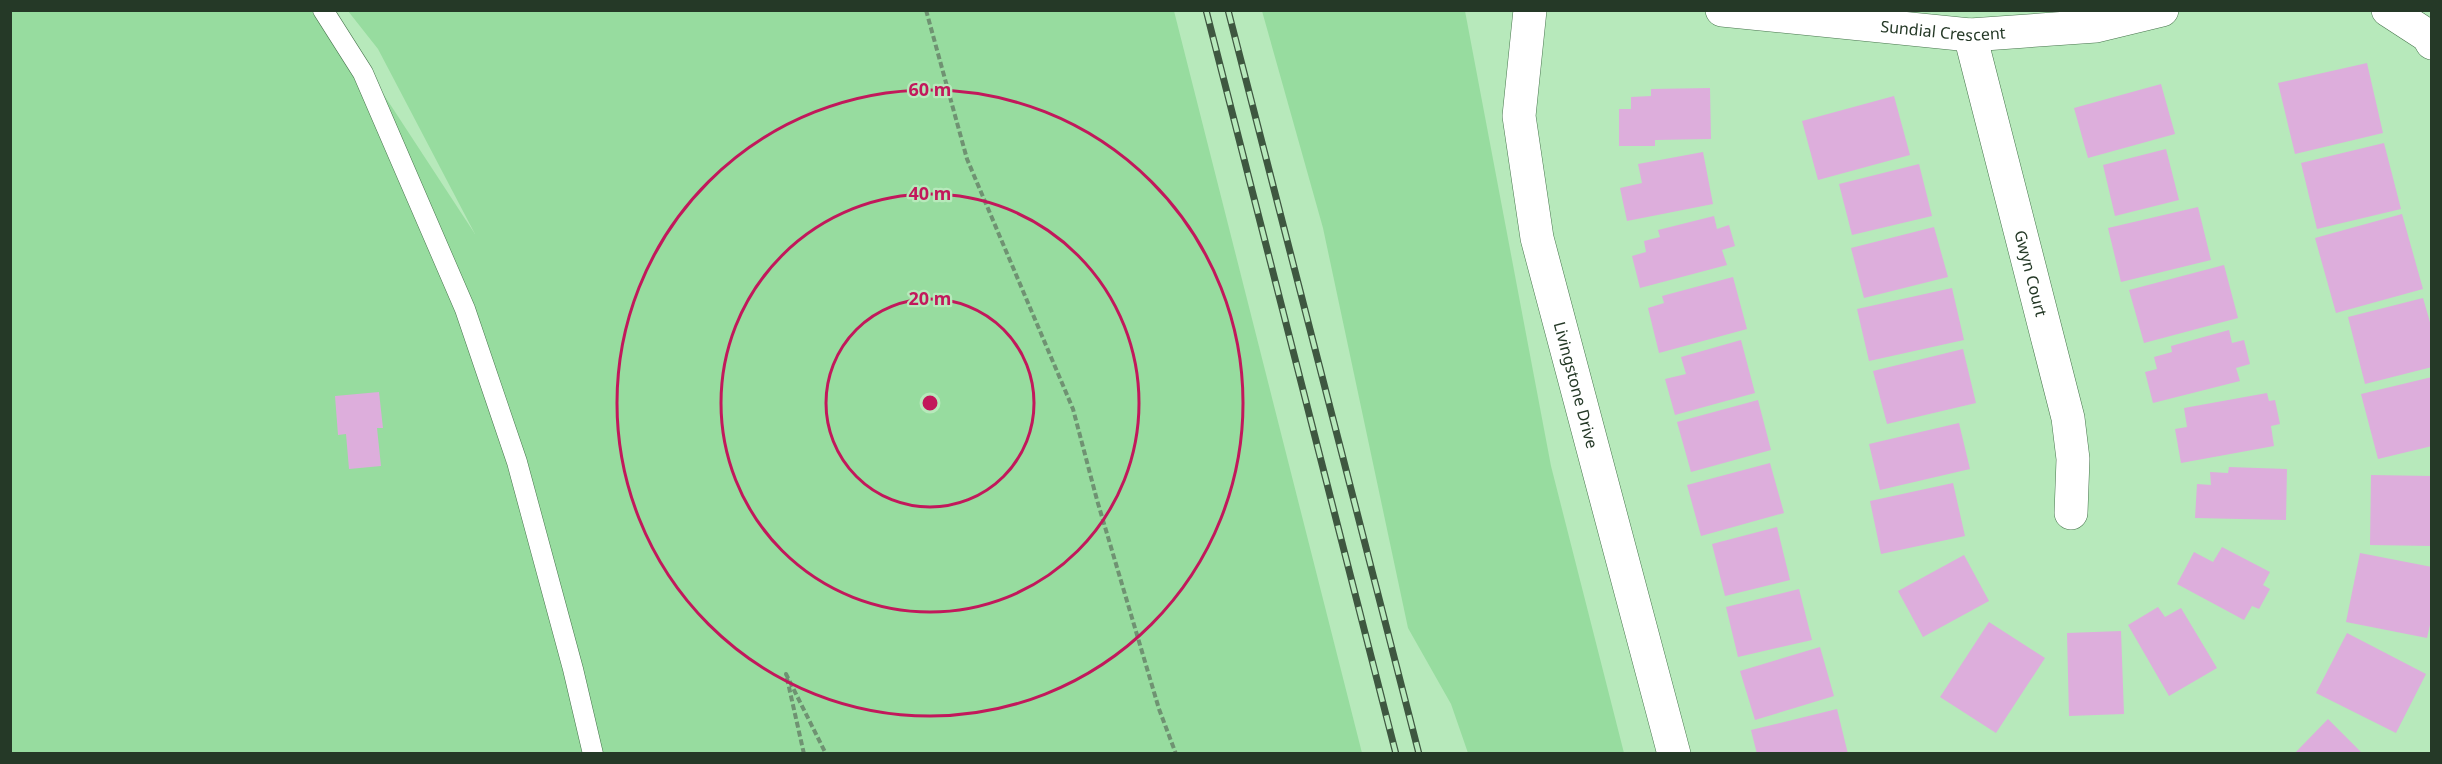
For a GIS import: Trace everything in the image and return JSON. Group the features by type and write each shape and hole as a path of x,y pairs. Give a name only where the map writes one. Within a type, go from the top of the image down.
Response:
{"street":[{"name":"Livingstone Drive","path":"1530,10 1519,116 1536,238 1674,753"},
{"name":"Sundial Crescent","path":"1722,10 1970,35 2096,26 2162,10"},
{"path":"2388,10 2427,36 2432,43"},
{"name":"Gwyn Court","path":"1970,35 2068,418 2073,459 2072,513"}],"lane":[{"path":"324,10 363,73 465,309 517,462 573,669 593,753"}],"path":[{"path":"926,10 966,159 1073,409 1096,500 1159,709 1176,753"},
{"path":"804,753 786,674 826,753"}],"green space":[{"path":"10,11 329,11 475,234 378,49 348,11 1174,11 1362,753 11,753"},
{"path":"1262,11 1465,11 1551,466 1624,753 1468,753 1451,704 1408,628 1323,228"}],"building":[{"path":"2367,63 2383,133 2295,154 2278,83"},
{"path":"2161,84 2175,134 2088,158 2074,108"},
{"path":"1710,88 1711,139 1655,140 1655,146 1619,146 1619,109 1631,109 1631,97 1651,96 1651,89"},
{"path":"1894,96 1910,155 1818,180 1802,121"},
{"path":"2384,143 2401,209 2317,229 2301,163"},
{"path":"2166,149 2179,200 2115,216 2103,165"},
{"path":"1703,152 1713,204 1627,221 1620,188 1642,183 1638,164"},
{"path":"1919,164 1932,216 1852,235 1839,184"},
{"path":"2198,207 2211,260 2121,282 2108,228"},
{"path":"2402,214 2423,289 2336,313 2315,238"},
{"path":"1714,216 1717,229 1729,225 1735,246 1722,250 1727,265 1640,288 1632,256 1646,252 1644,241 1660,237 1658,230"},
{"path":"1934,227 1948,277 1864,298 1851,248"},
{"path":"2224,265 2238,318 2144,343 2129,290"},
{"path":"1733,277 1747,329 1659,353 1648,308 1664,303 1662,296"},
{"path":"1952,288 1964,340 1869,361 1857,309"},
{"path":"2423,298 2432,329 2432,367 2365,384 2348,317"},
{"path":"2229,330 2232,343 2244,340 2250,364 2236,368 2240,381 2153,403 2145,372 2157,369 2154,357 2172,352 2171,346"},
{"path":"1741,340 1755,393 1675,415 1665,379 1686,374 1681,357"},
{"path":"1963,349 1976,403 1887,424 1873,371"},
{"path":"2432,377 2432,446 2378,459 2361,394"},
{"path":"379,392 383,428 377,428 381,466 349,469 346,434 338,435 335,396"},
{"path":"2267,393 2269,401 2275,400 2280,424 2271,426 2274,446 2181,463 2175,429 2187,427 2184,408"},
{"path":"1758,400 1771,450 1691,472 1677,422"},
{"path":"1959,423 1970,469 1880,490 1869,444"},
{"path":"1770,463 1784,513 1701,536 1687,485"},
{"path":"2229,467 2287,469 2286,520 2195,518 2197,484 2211,485 2210,472 2228,473"},
{"path":"2371,475 2432,476 2432,546 2370,545"},
{"path":"1953,483 1965,536 1881,554 1870,501"},
{"path":"1777,527 1790,580 1725,596 1712,544"},
{"path":"2222,547 2270,572 2263,585 2270,589 2259,609 2252,606 2244,620 2177,584 2194,552 2213,562"},
{"path":"2360,553 2432,567 2432,616 2427,638 2346,622"},
{"path":"1964,555 1989,601 1923,637 1898,591"},
{"path":"1799,589 1812,640 1738,657 1726,607"},
{"path":"2158,607 2165,617 2181,608 2217,668 2169,696 2128,625"},
{"path":"1989,622 2045,658 1996,733 1940,697"},
{"path":"2121,631 2124,714 2069,716 2067,633"},
{"path":"2347,633 2426,674 2396,733 2316,693"},
{"path":"1820,647 1834,696 1755,720 1740,671"},
{"path":"1837,709 1848,754 1757,754 1751,730"},
{"path":"2328,719 2363,754 2294,754"}],"railway":[{"path":"1206,10 1396,754"},
{"path":"1228,10 1419,754"}]}
